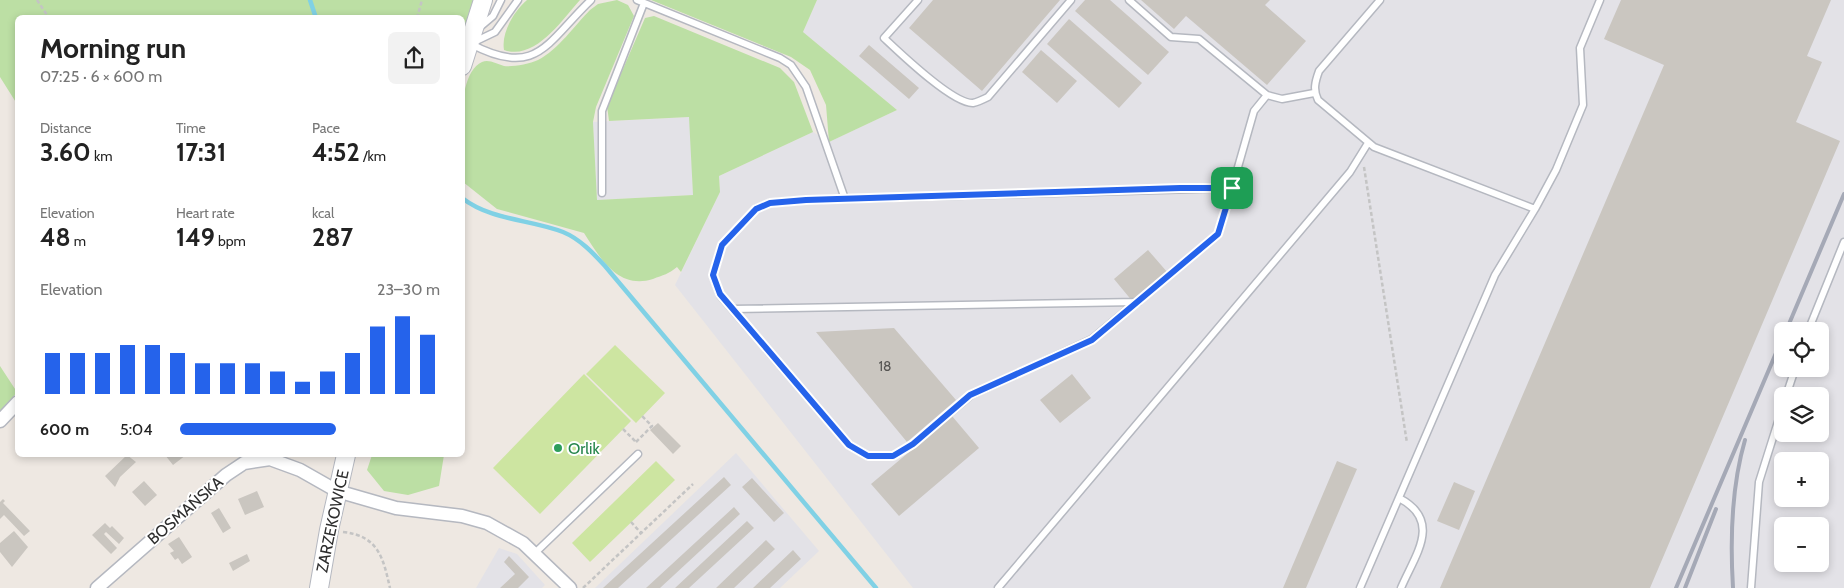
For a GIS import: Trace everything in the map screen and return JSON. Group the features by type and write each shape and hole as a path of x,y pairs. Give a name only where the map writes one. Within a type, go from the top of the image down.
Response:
{"street":[{"path":"465,59 483,0"},
{"path":"0,421 15,405"},
{"name":"ZARZEKOWICE","path":"319,588 328,530 346,457"},
{"name":"BOSMAŃSKA","path":"97,588 226,475 244,463 270,459 285,463 337,491 396,508 462,516 486,523 507,533 535,553 570,588"}],"lane":[{"path":"471,44 482,25 493,16 501,0"},
{"path":"471,44 495,32 518,0"},
{"path":"471,44 493,55 513,60 530,56 542,49 591,0"},
{"path":"918,0 884,38 938,84 962,100 974,103 988,97 1071,0"},
{"path":"1129,0 1171,37 1199,39 1267,95 1282,99 1314,93"},
{"path":"1380,0 1319,71 1314,93 1318,100 1368,143 1395,157 1535,209"},
{"path":"1360,588 1495,275 1556,170 1583,105 1580,48 1600,0"},
{"path":"602,193 602,111 641,1 780,58 791,65 806,87 846,199"},
{"path":"1232,188 846,199 770,203 756,209 722,245 713,275 720,294 732,309 849,445 868,456 893,456 913,444 970,395 1092,340 1218,234 1232,188 1254,111 1267,95"},
{"path":"998,588 1350,172 1368,143"},
{"path":"1812,322 1844,242"},
{"path":"732,309 1138,302"},
{"path":"1752,588 1759,482 1774,434"},
{"path":"535,553 638,454"},
{"path":"1399,498 1419,514 1424,530 1422,541 1401,588"}],"path":[{"path":"37,0 47,15"},
{"path":"419,15 422,0"},
{"path":"1364,164 1407,443"},
{"path":"638,454 631,447 652,426 642,416"},
{"path":"623,429 636,442"},
{"path":"583,588 693,484"},
{"path":"631,522 642,534"},
{"path":"328,530 351,532 376,546 382,555 390,588"}],"shaded area":[{"path":"817,0 1844,0 1844,588 913,588 675,285 720,192 719,176 813,132 829,142 897,110 803,32"},
{"path":"690,117 693,195 597,200 593,122"},
{"path":"736,453 819,551 780,588 595,588"},
{"path":"499,548 517,554 545,585 542,588 476,588"}],"green space":[{"path":"0,0 473,0 465,26 465,15 15,15 15,101 0,77"},
{"path":"527,0 580,0 556,28 537,44 526,50 515,52 504,50 504,37 509,23"},
{"path":"617,0 628,5 634,16 596,107 593,122 597,200 693,195 689,117 609,121 607,106 645,18 654,16 780,68 794,82 813,132 719,176 720,192 681,272 677,267 653,279 641,281 630,280 620,276 611,270 584,233 497,209 465,184 465,91 473,70 485,61 508,66 521,65 538,60 559,44 590,10 598,4"},
{"path":"651,0 817,0 803,32 897,110 829,142 826,105 810,70 791,57"},
{"path":"615,345 665,393 636,423 586,374"},
{"path":"0,366 15,389 15,394 0,413"},
{"name":"Orlik","path":"584,374 631,421 540,514 493,468"},
{"path":"371,457 444,457 439,486 408,495 384,491 367,470"},
{"path":"656,461 675,480 590,562 572,543"}],"building":[{"path":"933,0 1060,0 982,91 909,28"},
{"path":"1085,0 1110,0 1169,52 1148,75 1075,11"},
{"path":"1141,0 1270,0 1265,5 1306,41 1267,85 1186,16 1174,29"},
{"path":"1621,0 1831,0 1807,56 1822,62 1796,122 1840,141 1650,588 1440,588 1664,65 1604,39"},
{"path":"1069,19 1142,83 1119,108 1047,44"},
{"path":"869,45 919,88 909,99 859,56"},
{"path":"1041,50 1077,81 1057,103 1022,72"},
{"path":"1148,250 1168,273 1133,302 1114,279"},
{"path":"894,328 956,400 907,442 816,332"},
{"path":"1072,374 1091,398 1060,423 1040,400"},
{"path":"952,416 979,448 899,516 871,484"},
{"path":"658,423 681,446 673,454 650,430"},
{"path":"125,457 130,457 136,462 120,477 115,487 105,476"},
{"path":"167,457 183,457 173,465"},
{"path":"1337,461 1357,469 1306,588 1283,588"},
{"path":"724,477 731,485 618,588 603,588"},
{"path":"752,478 784,513 774,522 742,487"},
{"path":"144,481 157,495 145,506 132,492"},
{"path":"1454,482 1475,491 1459,530 1437,521"},
{"path":"257,491 264,507 245,515 238,499"},
{"path":"3,499 5,501 3,503 30,531 24,536 4,515 0,519 0,502"},
{"path":"734,507 740,514 660,588 646,588"},
{"path":"219,508 231,528 223,533 211,513"},
{"path":"747,521 754,528 689,588 675,588"},
{"path":"105,523 110,528 112,526 124,538 119,544 106,532 104,534 117,548 111,554 92,535"},
{"path":"14,531 28,547 12,567 0,552 0,543"},
{"path":"179,537 192,557 182,564 178,558 175,560 170,553 174,551 168,544"},
{"path":"766,540 775,549 734,588 716,588"},
{"path":"793,550 801,559 770,588 753,588"},
{"path":"247,554 250,561 233,571 229,563"},
{"path":"509,556 529,577 518,588 500,588 515,574 504,562"}],"waterway":[{"path":"310,0 315,15"},
{"path":"465,200 474,206 498,215 563,232 581,242 591,251 876,588"}],"railway":[{"path":"1790,322 1844,194"},
{"path":"1676,588 1774,358"},
{"path":"1733,588 1734,495 1745,440"},
{"path":"1685,588 1716,509"}],"place":[{"name":"Orlik","path":"558,448"}],"route":[{"path":"1232,188 1218,234 1092,340 970,395 913,444 893,456 868,456 849,445 720,294 713,275 722,245 756,209 770,203 806,200 1232,188"}]}
